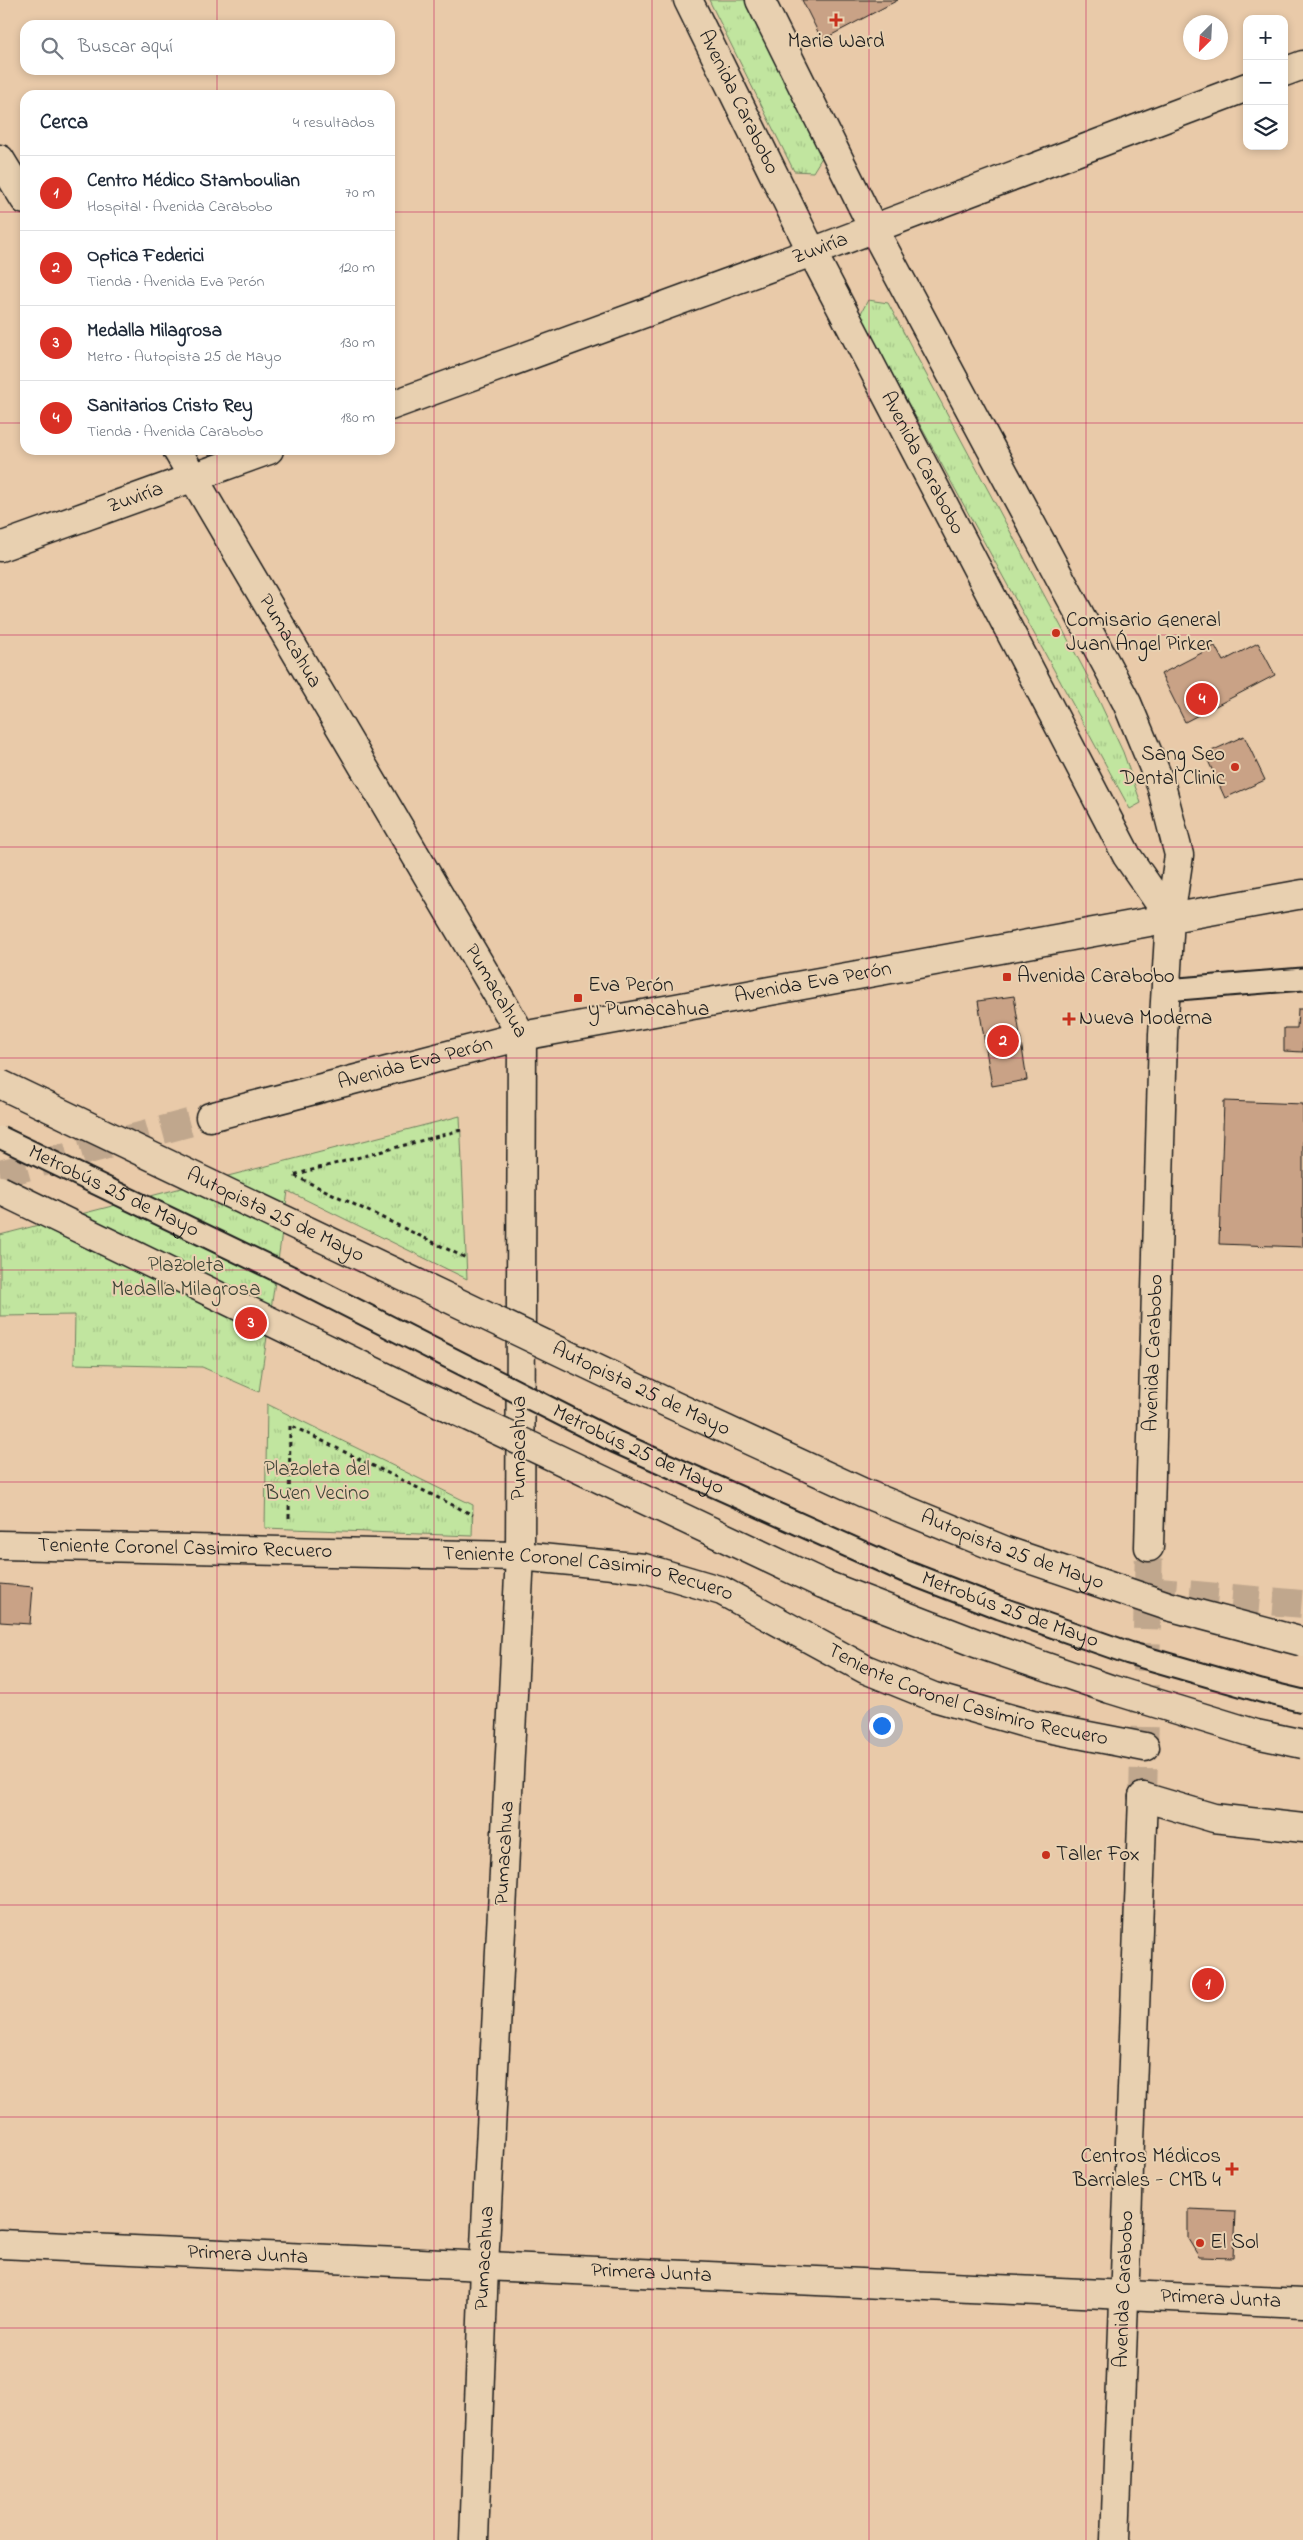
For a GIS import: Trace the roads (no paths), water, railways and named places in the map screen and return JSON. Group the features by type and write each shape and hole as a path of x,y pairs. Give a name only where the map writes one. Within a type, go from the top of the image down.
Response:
{"main road":[{"name":"Avenida Carabobo","path":"688,0 812,252 1127,856 1170,918"},
{"name":"Avenida Carabobo","path":"760,0 873,228 1127,704 1161,785 1179,855 1170,918 1166,990 1149,1547"},
{"path":"1288,71 1303,65"},
{"name":"Zuviría","path":"395,404 812,252 1243,88"},
{"path":"0,159 20,192"},
{"name":"Pumacahua","path":"180,455 522,1036 520,1556 484,2266 474,2540"},
{"name":"Zuviría","path":"0,547 256,455"},
{"name":"Avenida Eva Perón","path":"210,1116 522,1036 1303,894"},
{"name":"Autopista 25 de Mayo","path":"0,1084 648,1394 864,1494 1006,1551 1168,1606 1303,1642"},
{"path":"0,1190 414,1391 823,1584 976,1643 1101,1686 1256,1734 1303,1744"},
{"name":"Teniente Coronel Casimiro Recuero","path":"0,1545 520,1556 644,1568 722,1591 865,1669 934,1697 1032,1725 1145,1747"},
{"name":"Avenida Carabobo","path":"1115,2540 1126,2295 1143,1798 1214,1818 1303,1828"},
{"name":"Primera Junta","path":"0,2244 1303,2303"}],"lane":[{"path":"1166,990 1303,979"},
{"name":"Metrobús 25 de Mayo","path":"0,1137 297,1280 616,1442 904,1571 1000,1608 1128,1653 1303,1701"}],"tunnel":[{"path":"0,1174 210,1117"},
{"path":"1143,1797 1149,1547"},
{"path":"1148,1591 1303,1604"}],"place":[{"name":"Maria Ward","path":"836,20"},
{"name":"Comisario General Juan Ángel Pirker","path":"1056,633"},
{"name":"Sanitarios Cristo Rey","path":"1202,699"},
{"name":"Sang Seo Dental Clinic","path":"1235,767"},
{"name":"Avenida Carabobo","path":"1007,977"},
{"name":"Eva Perón y Pumacahua","path":"578,998"},
{"name":"Nueva Moderna","path":"1069,1019"},
{"name":"Optica Federici","path":"1003,1041"},
{"name":"Medalla Milagrosa","path":"251,1323"},
{"name":"Taller Fox","path":"1046,1855"},
{"name":"Centro Médico Stamboulian","path":"1208,1984"},
{"name":"Centros Médicos Barriales - CMB 4","path":"1232,2169"},
{"name":"El Sol","path":"1200,2243"}],"park label":[{"name":"Plazoleta Medalla Milagrosa","path":"186,1278"},
{"name":"Plazoleta del Buen Vecino","path":"317,1482"}]}
